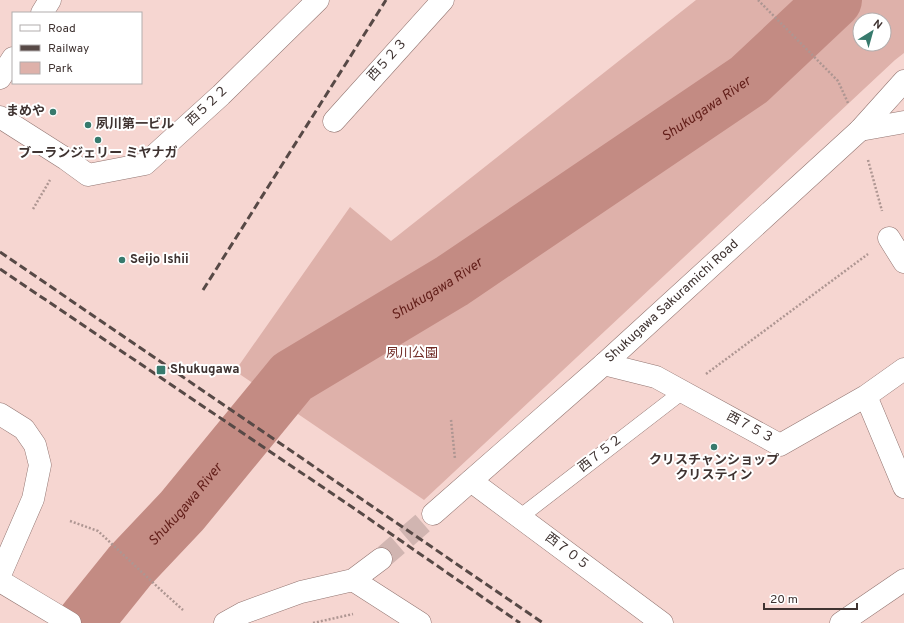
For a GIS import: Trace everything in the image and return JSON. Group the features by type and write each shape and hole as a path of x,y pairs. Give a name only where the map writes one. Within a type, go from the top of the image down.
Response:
{"street":[{"path":"43,12 50,0"},
{"name":"西５２３","path":"334,121 443,0"},
{"name":"西５２２","path":"0,117 66,159 88,175 145,164 221,95 313,2"},
{"path":"0,78 12,60"},
{"name":"Shukugawa Sakuramichi Road","path":"433,514 604,364 860,130 904,81"},
{"path":"860,130 904,122"},
{"path":"889,238 904,262"},
{"name":"西７５３","path":"604,364 656,377 780,445 866,396"},
{"path":"904,369 866,396 904,487"},
{"path":"0,414 24,429 35,445 40,465 33,499 0,575"},
{"name":"西７０５","path":"471,481 662,623"},
{"path":"225,623 243,613 301,592 353,580 380,559"},
{"path":"353,580 420,623"},
{"path":"841,623 904,580"},
{"path":"0,581 70,623"}],"lane":[{"name":"西７５２","path":"520,517 682,392"}],"path":[{"path":"758,0 838,81"},
{"path":"682,392 889,238 860,130"},
{"path":"33,209 47,185"},
{"path":"451,420 453,449"},
{"path":"70,521 98,531 183,610"},
{"path":"312,623 351,614 357,615"}],"green space":[{"name":"夙川公園","path":"696,0 904,0 904,53 424,500 235,371 350,207 391,241"}],"waterway":[{"name":"Shukugawa River","path":"84,623 130,566 182,511 292,377 452,281 749,80 834,0"}],"tunnel":[{"path":"381,559 433,514"}],"railway":[{"path":"203,290 386,0"},
{"path":"0,252 543,623"},
{"path":"0,269 352,507 520,623"}],"place":[{"name":"まめや","path":"53,112"},
{"name":"夙川第一ビル","path":"88,125"},
{"name":"ブーランジェリー ミヤナガ","path":"98,140"},
{"name":"Seijo Ishii","path":"122,260"},
{"name":"Shukugawa","path":"161,370"},
{"name":"クリスチャンショップ クリスティン","path":"714,447"}]}
